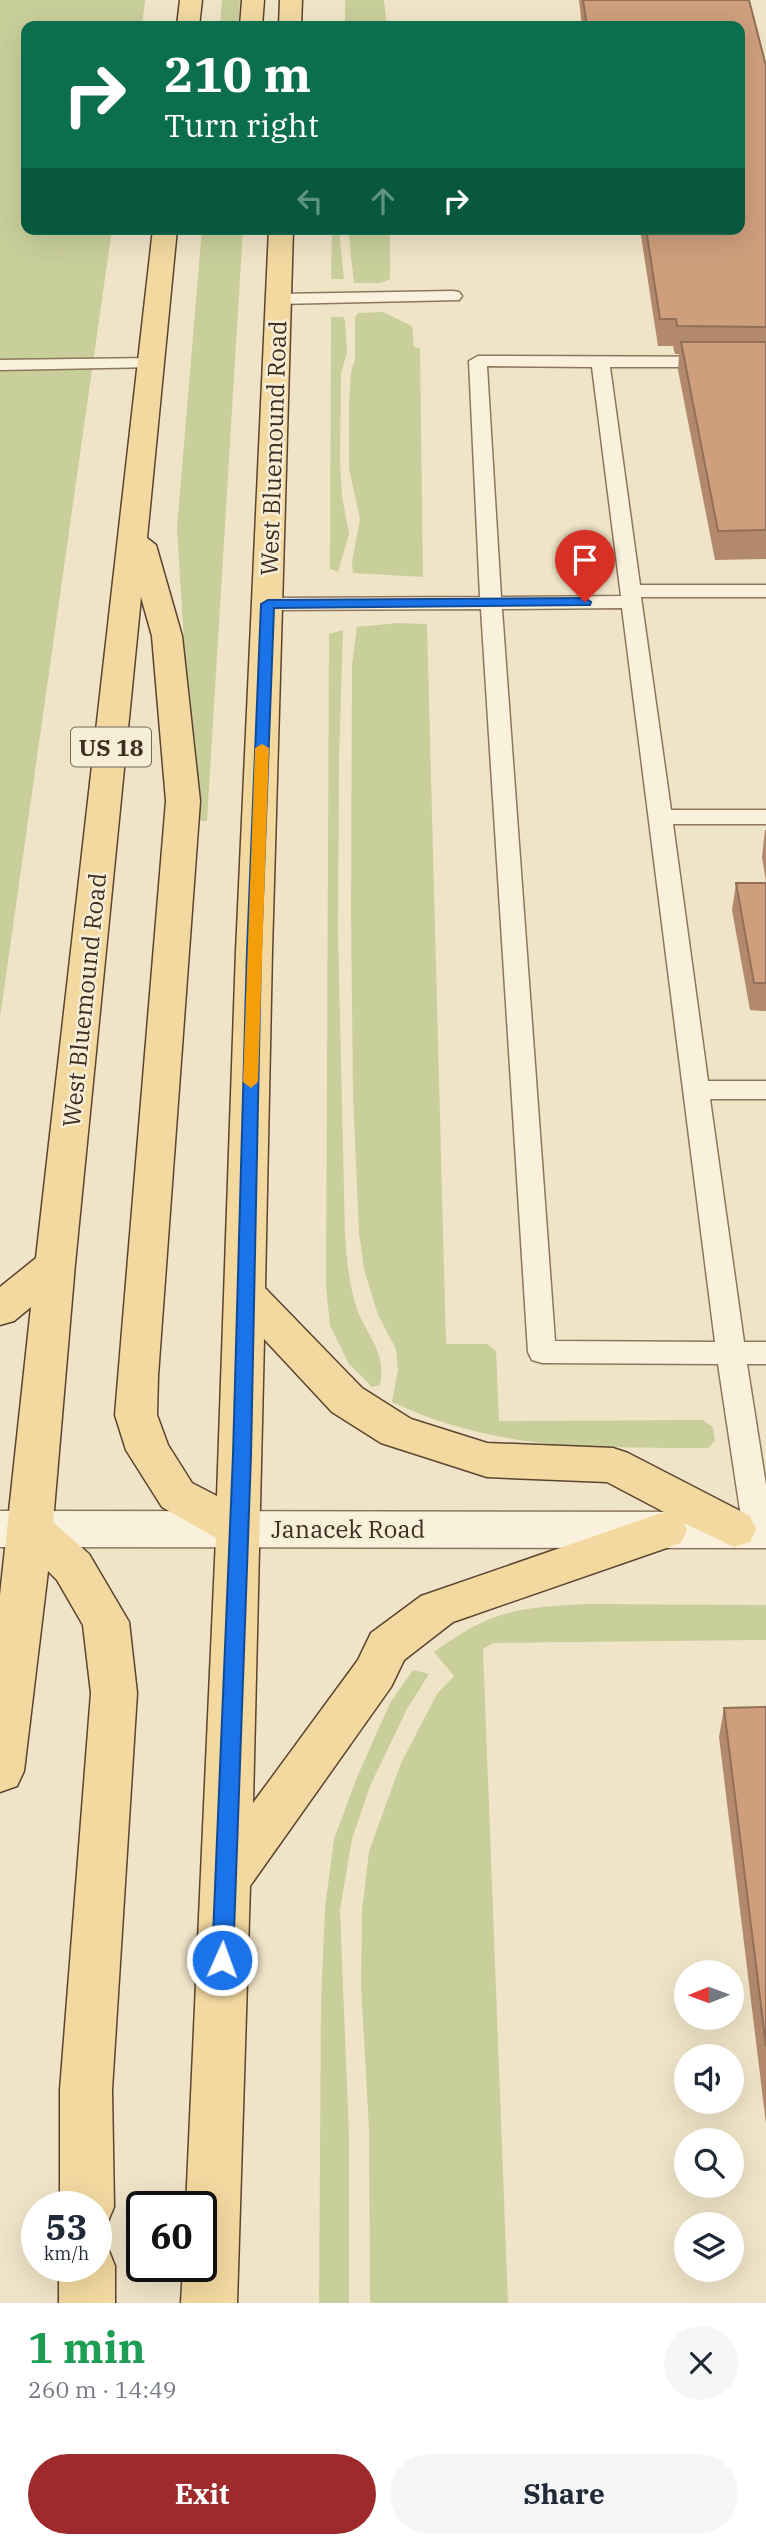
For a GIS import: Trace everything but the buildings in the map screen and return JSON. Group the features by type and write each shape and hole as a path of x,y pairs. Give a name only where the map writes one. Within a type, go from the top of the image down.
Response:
{"main road":[{"path":"189,21 191,0"},
{"path":"251,21 253,0"},
{"path":"290,21 291,0"},
{"name":"West Bluemound Road","path":"0,1771 22,1616 15,1529 55,1264 136,526 164,235"},
{"name":"West Bluemound Road","path":"209,2303 239,1529 254,951 281,235"},
{"path":"136,526 167,636 183,801 136,1376 136,1415 148,1450 177,1494 239,1529"},
{"path":"0,1310 55,1264"},
{"path":"245,1293 347,1400 396,1432 487,1460 613,1465 753,1529"},
{"path":"15,1529 73,1567 106,1622 114,1693 86,2090 87,2191"},
{"path":"225,1881 374,1673 387,1647 437,1609 666,1530"},
{"path":"87,2282 87,2303"}],"street":[{"name":"Janacek Road","path":"15,1529 753,1529"}],"lane":[{"path":"278,299 453,296"},
{"path":"766,362 478,361 491,602 542,1352 766,1353"},
{"path":"600,362 753,1529"},
{"path":"0,365 151,363"},
{"path":"268,604 491,602 766,591"},
{"path":"661,817 766,817"},
{"path":"696,1090 766,1090"}],"green space":[{"path":"0,0 145,0 143,21 21,21 21,235 111,235 0,1018"},
{"path":"222,0 240,0 238,21 220,21"},
{"path":"345,0 384,0 386,21 345,21"},
{"path":"202,235 243,235 207,821 195,821 177,529"},
{"path":"332,235 340,235 344,279 331,279"},
{"path":"349,235 390,235 390,279 381,283 354,283"},
{"path":"383,312 412,326 414,347 420,348 423,577 353,573 352,562 360,519 349,468 349,405 351,371 355,360 355,317 358,313"},
{"path":"331,317 343,317 345,320 347,352 341,374 340,462 342,496 349,534 338,572 330,569"},
{"path":"397,623 427,624 446,1344 487,1344 496,1351 499,1421 702,1420 713,1427 715,1441 708,1448 586,1446 509,1438 470,1430 392,1402 398,1370 396,1349 378,1315 364,1269 359,1233 353,1095 352,664 357,627"},
{"path":"343,630 338,932 345,1235 355,1303 381,1364 380,1385 372,1387 349,1364 330,1326 326,1286 329,634"},
{"path":"585,1604 766,1605 766,1640 493,1643 483,1649 508,2303 370,2303 369,2129 361,1985 362,1911 369,1851 401,1763 437,1694 454,1676 434,1652 489,1619 540,1607"},
{"path":"413,1670 429,1674 407,1709 370,1786 352,1839 340,1910 349,2136 349,2303 319,2303 321,2002 325,1908 334,1839 358,1775 390,1703"}],"slow traffic":[{"path":"251,1082 262,748"}],"route":[{"path":"222,1960 242,1455 254,951 268,604 585,602"}]}
